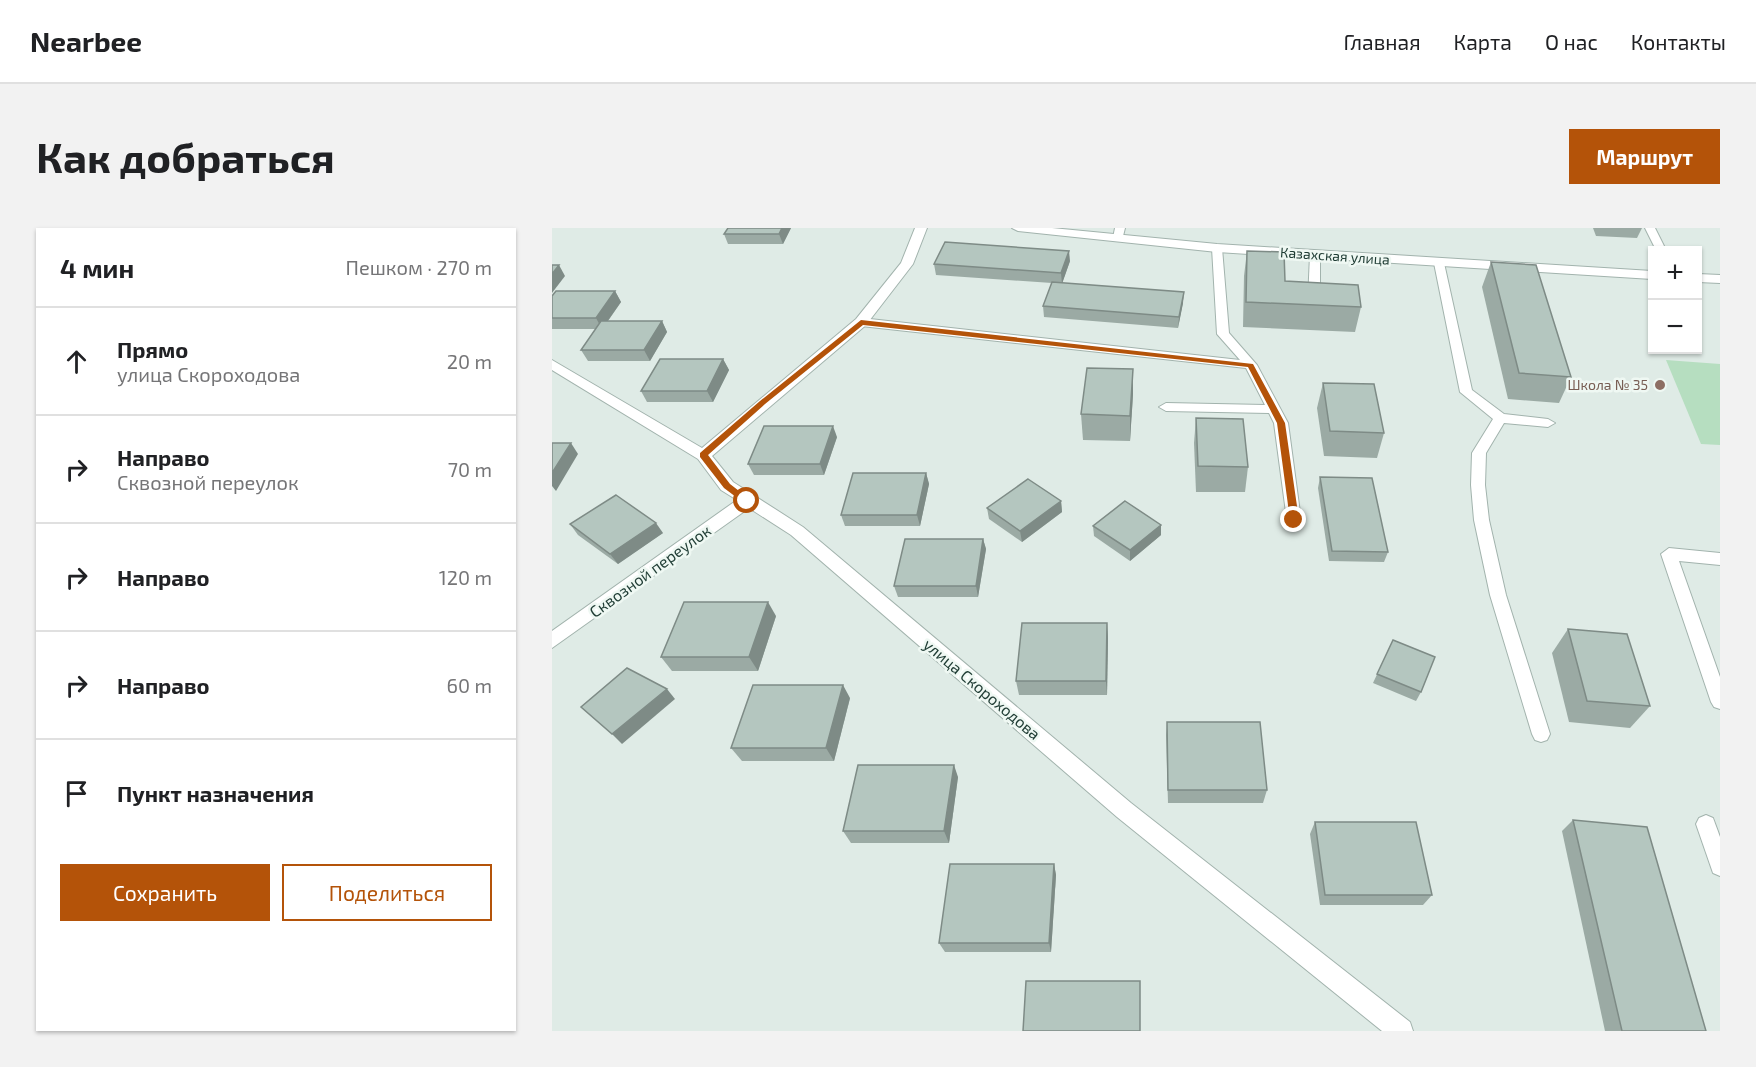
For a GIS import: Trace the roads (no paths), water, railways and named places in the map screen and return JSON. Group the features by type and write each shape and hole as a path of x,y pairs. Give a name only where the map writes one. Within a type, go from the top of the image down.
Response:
{"street":[{"path":"703,455 763,402 861,322 907,264 921,228"},
{"name":"Казахская улица","path":"1018,228 1119,233 1217,248 1648,275"},
{"path":"1702,278 1720,279"},
{"name":"улица Скороходова","path":"552,364 703,455 727,486 747,501 797,531 1124,810 1401,1031"},
{"name":"Сквозной переулок","path":"552,642 747,501"}],"lane":[{"path":"1650,228 1659,246"},
{"path":"1217,248 1223,334 1251,365 1281,423 1294,520"},
{"path":"1314,300 1316,255"},
{"path":"1439,263 1466,392 1500,418 1548,423"},
{"path":"861,322 1251,365"},
{"path":"1166,407 1274,409"},
{"path":"1500,418 1479,451 1481,522 1505,618 1541,734"},
{"path":"1720,559 1669,554 1720,702"},
{"path":"1706,824 1720,866"}],"place":[{"name":"Школа № 35","path":"1660,385"}]}
